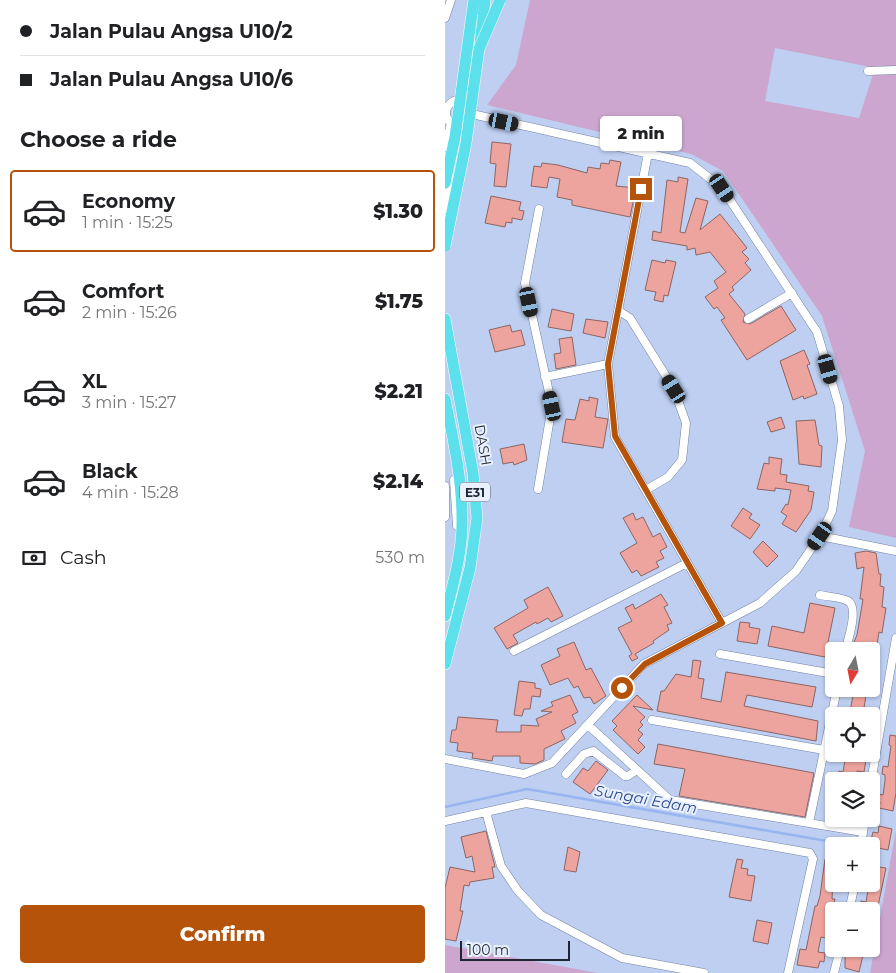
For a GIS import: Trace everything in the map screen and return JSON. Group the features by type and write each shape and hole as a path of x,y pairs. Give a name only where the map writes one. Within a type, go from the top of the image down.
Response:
{"highway":[{"path":"445,183 455,137 475,0"},
{"path":"445,246 466,143 485,0"},
{"path":"479,49 500,0"},
{"name":"DASH","path":"445,319 473,473 477,518 470,568 445,664"},
{"name":"DASH","path":"445,399 459,476 462,518 458,565 445,616"}],"street":[{"path":"445,18 451,0"},
{"path":"445,147 451,123 447,116 446,107 457,100 475,0"},
{"path":"451,123 463,125 469,121 472,114 468,104 493,0"},
{"path":"868,71 896,70"},
{"path":"457,100 468,104"},
{"path":"445,759 524,774 552,763 645,664 760,603 796,571 820,536 832,511 842,440 839,406 817,332 722,188 690,163 472,114"},
{"path":"445,209 463,125"},
{"path":"648,153 608,364 615,436 722,623"},
{"path":"538,489 552,406 525,283 539,209"},
{"path":"748,319 792,293"},
{"path":"619,311 630,318 674,389 686,424 682,460 668,477 646,490"},
{"path":"445,335 469,467 474,517 470,549 445,652"},
{"path":"545,377 608,364"},
{"path":"445,426 454,474 457,535 445,599"},
{"path":"445,486 445,517"},
{"path":"820,536 896,551"},
{"path":"514,651 687,563"},
{"path":"820,595 848,601 853,606 854,613 847,642"},
{"path":"873,772 896,638"},
{"path":"720,654 825,672"},
{"path":"809,823 835,698"},
{"path":"652,720 824,750"},
{"path":"588,725 670,800 863,832"},
{"path":"566,774 584,754 593,751 599,753 625,776 629,776 637,770"},
{"path":"445,821 526,803 810,853 813,859 788,973"},
{"path":"486,812 501,866 518,891 541,915 622,958 704,973"},
{"path":"862,837 864,827"},
{"path":"834,973 838,957"}],"shaded area":[{"path":"530,0 896,0 896,538 849,527 865,451 822,316 723,171 691,154 487,105 516,65","holes":["775,48 875,68 859,118 765,101"]},
{"path":"896,830 896,973 870,973 873,957 880,957 880,918"},
{"path":"445,945 598,973 445,973"}],"building":[{"path":"492,142 511,144 506,187 494,186 496,164 490,163"},
{"path":"610,160 621,162 616,186 636,188 630,217 572,205 572,200 557,197 560,179 549,177 547,188 531,186 534,166 541,167 542,163 558,165 587,173 588,167 600,169 601,163 609,164"},
{"path":"678,177 688,179 680,232 685,233 696,198 708,201 700,230 720,214 747,248 742,252 749,259 745,263 751,270 732,287 734,290 729,294 745,314 743,322 750,324 781,306 796,330 747,360 721,320 725,318 717,307 714,309 705,297 718,288 714,281 726,272 710,252 696,255 695,248 687,250 687,246 652,240 653,231 661,233 667,180 678,182"},
{"path":"491,196 521,202 519,210 524,211 522,220 512,218 512,223 506,222 505,227 485,223"},
{"path":"652,260 665,263 666,260 676,262 668,296 664,295 663,302 654,300 656,292 645,290"},
{"path":"552,309 574,314 571,331 548,327"},
{"path":"586,319 608,322 605,338 583,333"},
{"path":"510,325 512,332 521,330 525,345 495,352 489,330"},
{"path":"572,337 576,365 556,369 554,354 561,353 559,339"},
{"path":"804,350 810,364 807,365 817,394 804,399 803,396 793,400 780,361"},
{"path":"589,397 598,399 595,417 608,419 603,448 562,442 566,419 575,420 580,399 589,401"},
{"path":"781,417 785,428 771,432 767,422"},
{"path":"815,420 819,445 822,446 821,467 799,464 796,421"},
{"path":"524,444 527,460 514,465 513,462 503,464 500,449"},
{"path":"769,457 782,459 780,474 787,475 786,482 809,486 808,491 814,492 811,510 796,532 782,524 787,516 781,512 786,504 788,505 791,490 775,488 775,491 757,489 764,463 769,464"},
{"path":"743,508 752,514 749,518 760,525 750,539 731,526"},
{"path":"633,513 636,520 643,517 653,537 660,533 667,547 660,551 664,558 656,562 659,567 641,576 637,570 632,573 620,553 637,543 623,518"},
{"path":"763,541 778,556 767,567 753,552"},
{"path":"866,551 876,553 879,574 881,574 880,586 884,587 882,607 886,608 882,633 879,632 877,642 854,642 863,599 860,599 864,567 857,569 855,553"},
{"path":"548,587 563,616 551,622 548,618 537,624 536,622 513,635 518,643 507,649 494,628 528,608 524,600"},
{"path":"661,594 668,605 664,607 672,623 667,625 669,630 653,641 654,643 635,654 638,658 632,661 629,656 632,654 618,628 632,621 625,608 633,604 635,609"},
{"path":"810,603 835,608 828,642 825,642 825,657 768,646 772,626 804,633"},
{"path":"740,622 750,623 749,627 760,629 757,644 737,641"},
{"path":"574,642 586,670 591,668 606,696 594,704 590,697 584,698 578,686 574,688 568,678 550,685 541,665 560,656 557,649"},
{"path":"693,660 701,661 698,678 704,679 701,698 721,702 726,672 816,687 812,707 747,695 744,706 818,721 816,741 657,711 661,691 664,691 676,674 691,677"},
{"path":"519,681 535,683 535,688 541,689 540,697 532,696 530,709 524,709 522,716 514,715"},
{"path":"570,695 578,712 572,715 576,723 561,731 565,739 544,749 544,760 535,764 520,763 520,756 493,756 492,761 472,758 473,753 457,751 458,743 450,742 452,730 456,730 458,717 498,720 496,732 521,732 521,725 539,726 536,719 552,712 541,711 553,706 551,702"},
{"path":"637,695 653,710 633,706 645,717 640,722 643,725 638,730 643,734 638,740 645,747 638,754 613,730 617,726 612,721"},
{"path":"852,698 866,698 864,707 851,707"},
{"path":"890,735 896,736 896,793 893,811 880,808 880,794 883,795 885,781 885,775 882,774 883,766 888,767 891,746 889,745"},
{"path":"658,744 814,773 805,817 679,796 685,769 654,764"},
{"path":"596,761 608,770 590,794 573,782 583,768 588,771"},
{"path":"845,762 866,762 864,772 843,772"},
{"path":"880,826 892,829 888,850 880,848 880,837 872,837 873,832 878,833"},
{"path":"486,831 495,867 492,867 494,878 470,882 469,886 464,885 460,911 463,911 456,941 445,939 445,888 450,867 475,872 472,856 466,858 461,837"},
{"path":"568,847 580,852 576,872 564,870"},
{"path":"737,859 743,860 741,868 748,869 747,875 755,876 751,901 729,897"},
{"path":"825,859 825,892 832,892 832,899 835,899 834,902 825,902 825,938 821,937 818,952 825,953 824,962 820,961 818,968 797,965 800,949 806,950 815,906 817,906"},
{"path":"880,867 886,868 879,902 866,902 868,892 880,892"},
{"path":"757,920 772,923 768,944 753,941"},
{"path":"845,957 863,957 859,972 845,968"}],"waterway":[{"name":"Sungai Edam","path":"445,807 527,789 825,841"}],"route":[{"path":"622,688 645,664 722,623 615,436 608,364 641,189"}]}
